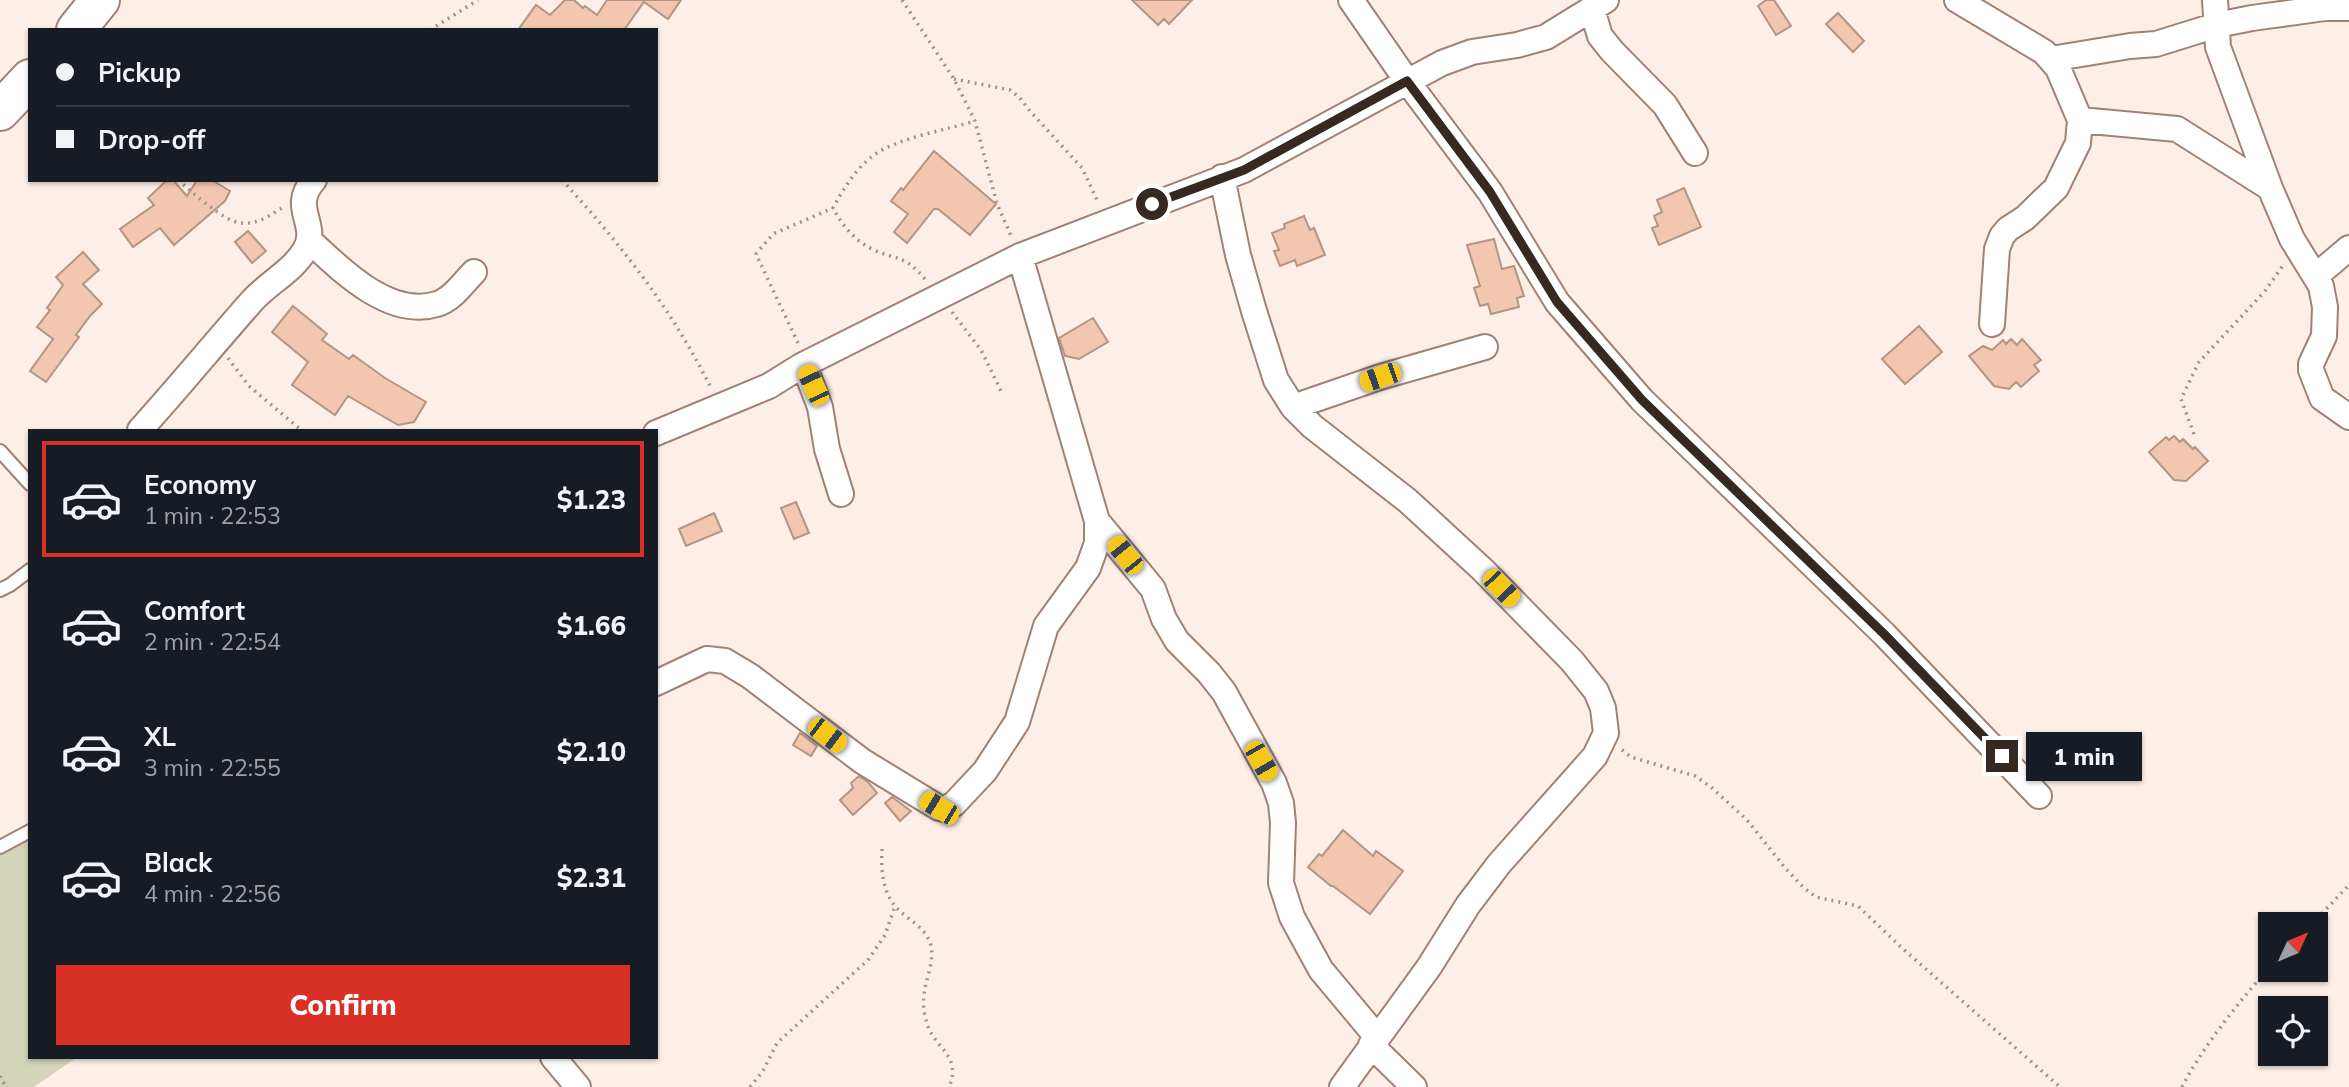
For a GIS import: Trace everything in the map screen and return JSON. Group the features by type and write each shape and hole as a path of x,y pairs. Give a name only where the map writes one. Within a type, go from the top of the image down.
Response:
{"highway":[{"path":"78,28 100,0"},
{"path":"0,111 28,81"}],"street":[{"path":"1351,0 1407,81 1490,192 1557,302 1642,400 1884,634 2039,796"},
{"path":"1956,0 2044,52 2058,68 2080,120 2078,143 2056,188 2002,236 1997,250 1992,324"},
{"path":"658,432 769,386 803,366 1020,256 1244,170 1442,63 1472,52 1546,37 1599,4"},
{"path":"1599,4 1600,36 1665,105 1695,153"},
{"path":"2052,60 2156,44 2219,9 2252,18 2325,8 2349,8"},
{"path":"2219,9 2218,47 2270,188 2296,244 2321,286 2325,307 2325,336 2311,364 2311,370 2322,398 2349,417"},
{"path":"2080,120 2177,129 2270,188"},
{"path":"1222,177 1237,255 1254,311 1276,380 1293,407 1312,426 1408,501 1483,570 1572,661 1596,691 1603,708 1606,733 1595,756 1499,864 1342,1087"},
{"path":"141,429 252,300 304,252 310,241 309,189"},
{"path":"310,241 355,283 376,295 401,304 438,304 451,296 474,272"},
{"path":"2316,275 2349,248"},
{"path":"658,682 707,659 725,661 750,676 862,761 939,808 954,804 985,771 1017,722 1046,626 1088,568 1097,543 1097,521 1020,256"},
{"path":"1293,407 1380,377 1485,347"},
{"path":"803,366 820,407 827,449 841,494"},
{"path":"1097,521 1153,589 1164,619 1177,641 1224,692 1274,783 1281,803 1281,883 1292,917 1321,970 1374,1041 1414,1087"},
{"path":"554,1059 572,1085"}],"lane":[{"path":"0,451 28,482"},
{"path":"0,590 28,572"},
{"path":"0,847 28,832"}],"path":[{"path":"433,28 478,0"},
{"path":"902,0 954,79 975,121 997,204 1020,256"},
{"path":"954,79 1010,90 1019,97 1082,168 1106,221"},
{"path":"803,366 797,342 755,254 773,234 833,208 857,170 877,153 922,134 940,132 975,121"},
{"path":"181,182 230,220 241,223 252,223 261,219 309,189"},
{"path":"564,182 627,254 694,352 721,407"},
{"path":"833,208 842,224 855,237 872,249 901,258 915,267 981,350 1002,393"},
{"path":"2194,434 2180,399 2187,384 2199,362 2266,291 2296,244"},
{"path":"216,344 249,386 300,429"},
{"path":"1606,733 1631,757 1695,776 1711,788 1747,820 1802,887 1816,897 1858,906 2060,1087"},
{"path":"882,849 886,888 895,906 924,933 931,947 924,994 925,1018 929,1032 951,1060 953,1078 949,1087"},
{"path":"2323,912 2349,885"},
{"path":"750,1087 777,1043 868,960 885,935 895,906"},
{"path":"2182,1087 2192,1067 2229,1015 2258,980"},
{"path":"0,1076 6,1087"}],"green space":[{"path":"28,836 28,1059 74,1059 34,1087 0,1087 0,855"}],"building":[{"path":"565,0 574,0 597,15 607,0 681,0 668,19 644,2 625,28 519,28 536,5 550,15"},
{"path":"1132,0 1192,0 1169,24 1164,19 1158,25"},
{"path":"1766,0 1774,0 1791,26 1776,35 1758,6"},
{"path":"1838,13 1864,41 1853,52 1826,24"},
{"path":"934,151 996,204 970,235 938,209 934,209 907,243 894,232 908,214 891,201"},
{"path":"165,182 175,182 187,196 196,182 215,182 230,191 225,201 174,245 160,228 133,247 120,229 154,205 148,198"},
{"path":"1684,188 1701,227 1659,245 1652,228 1658,226 1654,216 1662,212 1657,200"},
{"path":"1304,216 1310,230 1314,228 1325,255 1297,266 1295,260 1280,266 1274,251 1279,250 1272,233 1285,228 1284,224"},
{"path":"248,231 266,251 252,263 235,242"},
{"path":"1494,239 1502,269 1514,266 1524,296 1517,298 1519,307 1491,314 1488,304 1480,306 1474,288 1480,286 1467,245"},
{"path":"83,252 99,270 83,284 102,304 76,335 79,337 46,382 30,371 53,339 37,327 50,310 47,308 63,285 56,277"},
{"path":"293,306 327,334 322,340 349,359 353,355 426,402 414,422 398,425 348,396 335,415 292,385 308,362 272,332"},
{"path":"1093,318 1108,342 1079,359 1065,356 1059,338"},
{"path":"1919,326 1942,352 1905,384 1882,359"},
{"path":"2011,339 2017,345 2022,339 2041,360 2034,365 2039,371 2021,387 2016,382 2009,389 1994,386 1969,356 1983,346 1992,350 2003,340 2006,344"},
{"path":"2174,436 2180,442 2183,439 2193,449 2195,447 2208,461 2186,481 2174,480 2149,452 2166,437 2169,440"},
{"path":"796,502 809,533 794,539 781,508"},
{"path":"714,513 722,531 686,546 679,529"},
{"path":"800,733 817,746 811,756 793,745"},
{"path":"859,776 877,793 853,815 840,800 853,788 851,783"},
{"path":"892,797 911,811 900,821 885,803"},
{"path":"1343,830 1373,856 1376,851 1403,871 1370,914 1308,867 1319,854 1322,856"}],"route":[{"path":"1152,204 1244,170 1407,81 1490,192 1557,302 1642,400 1884,634 2002,756"}]}
